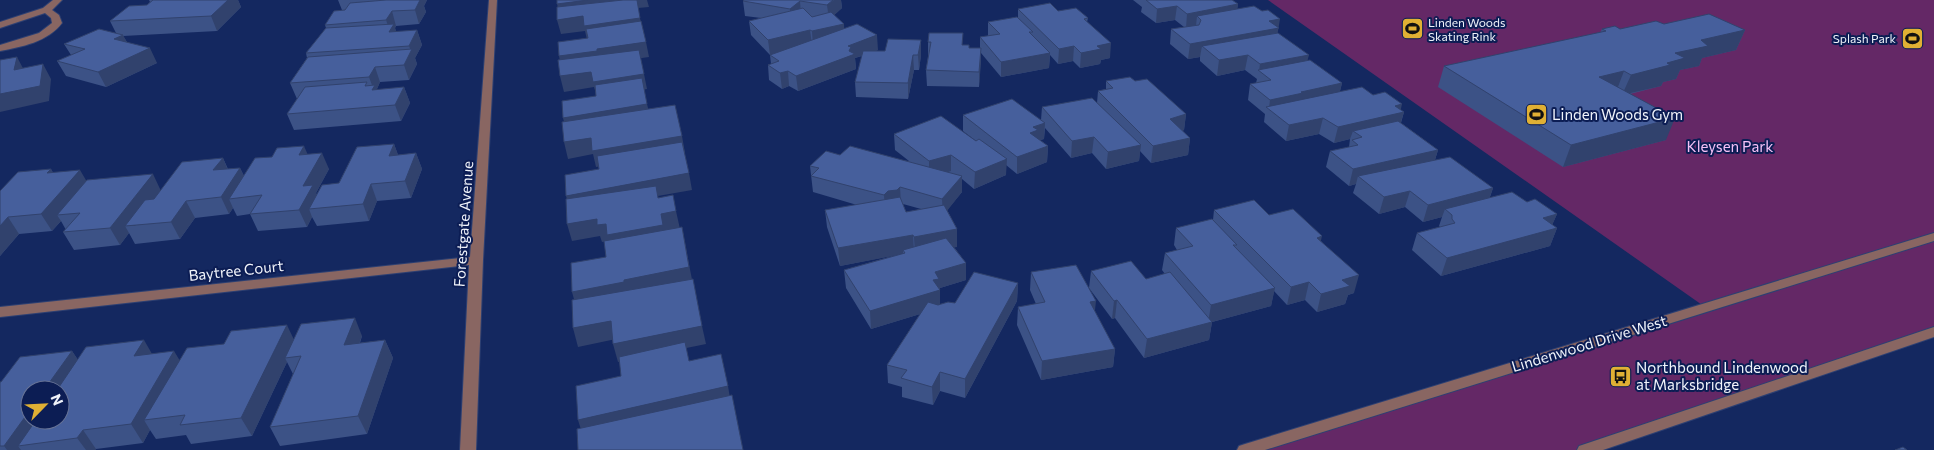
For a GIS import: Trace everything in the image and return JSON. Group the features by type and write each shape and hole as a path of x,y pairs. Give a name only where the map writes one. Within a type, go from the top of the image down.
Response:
{"street":[{"path":"0,25 46,10 58,0"},
{"name":"Forestgate Avenue","path":"468,450 476,260 493,0"},
{"path":"0,48 32,40 50,31 56,25 57,19 54,14 46,10"},
{"name":"Lindenwood Drive West","path":"1245,450 1934,237"},
{"name":"Baytree Court","path":"0,312 476,260"},
{"path":"1585,450 1934,332"}],"green space":[{"name":"Kleysen Park","path":"1268,0 1934,0 1934,332 1585,450 1245,450 1705,307"}],"building":[{"path":"153,0 228,0 211,16 110,21 129,6 147,5"},
{"path":"420,0 415,10 392,11 386,20 325,25 334,11 345,10 350,3"},
{"path":"557,0 588,0 557,4"},
{"path":"637,0 640,18 584,26 583,16 557,20 557,7"},
{"path":"744,0 833,0 827,5 800,1 790,9"},
{"path":"1146,0 1232,0 1238,4 1187,14 1177,6 1157,9"},
{"path":"1050,3 1058,11 1076,8 1088,18 1084,19 1111,43 1097,46 1101,49 1081,53 1074,46 1059,49 1018,9"},
{"path":"1254,6 1262,11 1268,10 1280,19 1269,21 1279,28 1190,44 1171,29 1199,25 1201,20 1197,16"},
{"path":"803,8 812,17 831,12 844,24 768,40 749,21"},
{"path":"1709,14 1745,30 1701,40 1708,46 1675,53 1685,58 1667,63 1670,65 1631,75 1624,71 1599,77 1675,118 1571,145 1444,66 1606,31 1602,29 1615,26 1620,29 1656,21 1664,24"},
{"path":"1017,17 1033,32 1029,32 1050,53 1001,62 980,37 1000,34 988,22"},
{"path":"641,21 646,42 559,56 558,42 588,38 586,29"},
{"path":"394,24 389,32 417,30 409,46 306,53 326,28"},
{"path":"857,24 877,35 848,46 851,47 849,51 855,54 796,76 788,71 780,73 768,65 779,61 770,55"},
{"path":"99,29 123,35 114,39 150,48 98,72 57,61 85,49 64,44"},
{"path":"929,33 963,33 962,45 969,45 969,48 981,48 979,72 926,70 931,42 928,42"},
{"path":"1278,33 1309,55 1260,64 1248,55 1219,60 1202,46"},
{"path":"888,39 921,40 918,55 913,55 908,83 855,82 863,51 885,51"},
{"path":"412,49 404,65 375,67 369,77 290,83 308,57"},
{"path":"639,50 644,74 593,82 591,72 560,76 558,60"},
{"path":"17,57 14,70 43,64 40,86 0,94 0,60"},
{"path":"1310,60 1342,83 1270,100 1250,84 1271,80 1258,70"},
{"path":"1130,77 1135,81 1147,79 1186,114 1170,119 1190,138 1153,146 1098,91 1113,88 1106,81"},
{"path":"642,78 647,104 563,118 562,101 596,96 595,85"},
{"path":"367,82 365,86 375,85 372,90 404,87 395,105 287,114 305,87"},
{"path":"1362,87 1373,95 1385,92 1402,104 1395,106 1404,112 1338,127 1323,118 1289,125 1266,107"},
{"path":"1092,98 1141,145 1108,152 1094,137 1072,141 1042,107"},
{"path":"1012,99 1045,123 1033,127 1038,130 1030,133 1048,146 1017,157 963,115"},
{"path":"675,105 682,136 592,151 591,138 564,142 562,122"},
{"path":"941,116 976,141 979,139 1007,159 975,172 951,155 929,161 894,134"},
{"path":"1398,121 1438,150 1353,169 1330,151 1358,145 1352,140 1362,137 1353,131"},
{"path":"682,142 689,173 566,196 565,175 599,169 597,156"},
{"path":"394,144 389,156 416,153 405,181 371,184 363,204 309,209 322,185 339,183 357,147"},
{"path":"304,146 299,155 322,153 303,186 313,185 299,210 250,214 262,195 229,199 255,158 272,157 277,148"},
{"path":"850,146 962,176 942,199 900,187 897,190 888,191 884,195 811,176 819,168 810,166 826,151 840,155"},
{"path":"1450,157 1493,188 1428,205 1410,191 1384,197 1358,176"},
{"path":"223,158 213,170 240,168 221,197 186,201 171,222 125,226 145,200 154,199 182,162"},
{"path":"51,169 47,173 80,170 41,214 8,217 0,226 0,191 18,172"},
{"path":"153,174 110,228 63,232 80,213 57,215 87,180"},
{"path":"656,186 658,198 673,195 676,211 661,214 663,225 607,235 606,224 597,225 597,219 567,224 566,199"},
{"path":"1512,192 1527,202 1535,199 1557,214 1543,218 1557,228 1447,258 1417,233 1455,223 1452,215 1445,209"},
{"path":"900,197 906,212 944,205 957,229 838,248 825,210"},
{"path":"1254,200 1269,215 1293,209 1322,236 1317,238 1359,275 1342,280 1350,286 1321,294 1309,282 1291,287 1214,210"},
{"path":"1212,219 1237,245 1233,245 1275,288 1211,305 1165,253 1193,246 1176,228"},
{"path":"682,227 689,267 572,292 571,263 606,257 604,241"},
{"path":"946,238 966,263 935,272 939,279 933,280 940,290 870,311 844,270 905,253 903,250"},
{"path":"1131,261 1146,279 1170,272 1212,322 1147,339 1117,300 1114,301 1091,271"},
{"path":"1076,265 1096,301 1090,302 1115,349 1042,361 1018,307 1045,302 1031,272"},
{"path":"974,272 1018,283 965,379 940,372 932,387 901,378 907,370 887,365 928,302 938,305 948,302 955,303"},
{"path":"693,279 702,326 613,344 611,321 573,328 572,300"},
{"path":"355,318 344,345 385,340 358,416 270,427 301,356 285,358 301,324"},
{"path":"287,325 241,418 180,425 185,415 144,420 187,348 224,344 231,331"},
{"path":"144,340 134,356 174,351 131,424 83,430 77,438 18,446 29,430 70,430 70,380 64,380 86,347"},
{"path":"685,342 689,361 721,354 728,386 578,420 576,386 621,376 619,357"},
{"path":"72,351 51,380 20,380 20,424 4,446 0,446 0,382 20,357"},
{"path":"732,395 743,450 578,450 577,429"},
{"path":"1903,447 1907,450 1895,450"}],"place":[{"name":"Linden Woods Skating Rink","path":"1412,29"},
{"name":"Splash Park","path":"1912,38"},
{"name":"Linden Woods Gym","path":"1536,114"},
{"name":"Northbound Lindenwood at Marksbridge","path":"1620,376"}]}
